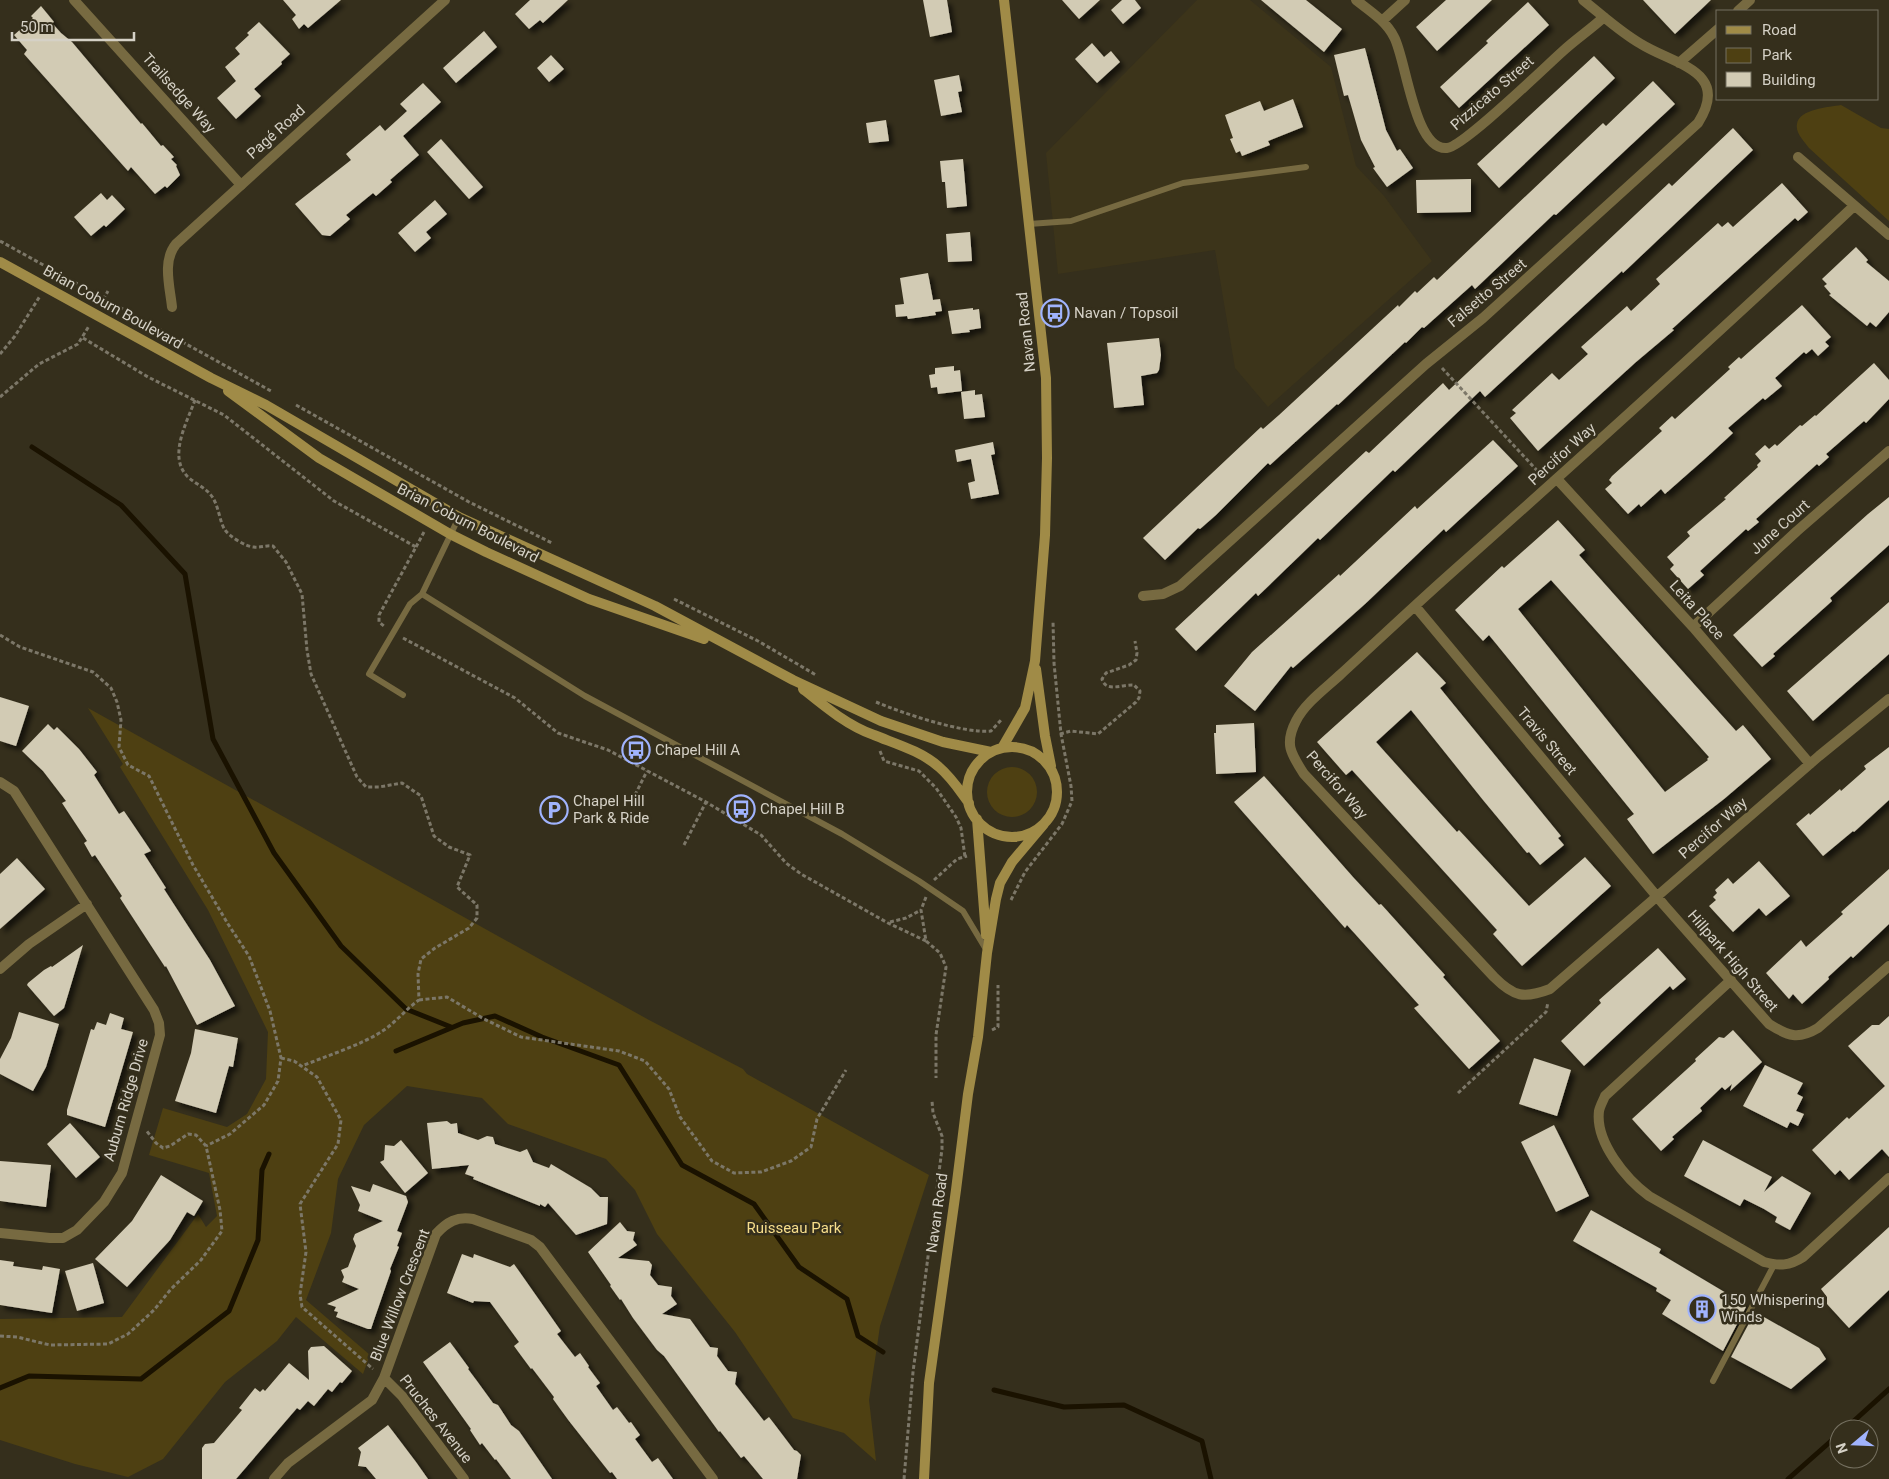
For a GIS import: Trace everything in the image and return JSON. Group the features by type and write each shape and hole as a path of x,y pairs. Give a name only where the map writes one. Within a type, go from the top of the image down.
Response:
{"main road":[{"name":"Navan Road","path":"1002,748 1025,708 1035,661 1044,554 1048,458 1046,378 1004,0"},
{"name":"Brian Coburn Boulevard","path":"0,262 212,378 266,404 459,516 655,606 793,680 881,721 943,742 991,752"},
{"name":"Brian Coburn Boulevard","path":"212,378 270,423 320,458 450,534 589,599 735,650"},
{"name":"Navan Road","path":"1035,661 1051,769"},
{"name":"Brian Coburn Boulevard","path":"793,680 825,708 852,724 872,735 912,750 940,767 969,803"},
{"path":"1002,748 1025,748 1044,760 1056,780 1056,803 1051,814 1044,824 1022,836 1010,837 992,831 977,819 969,803 967,789 971,775 978,763 991,752 1002,748"},
{"name":"Navan Road","path":"977,819 987,952"},
{"name":"Navan Road","path":"924,1479 929,1383 968,1094 978,1037 987,952 1000,883 1023,848 1044,824"}],"street":[{"name":"Trailsedge Way","path":"74,0 241,185"},
{"name":"Pagé Road","path":"172,306 168,270 170,251 446,0"},
{"name":"Pizzicato Street","path":"1356,0 1382,21 1395,38 1418,119 1425,134 1436,145 1445,148 1454,146 1479,126 1565,49 1604,18"},
{"path":"1382,21 1405,0"},
{"name":"Falsetto Street","path":"1142,596 1163,594 1180,586 1433,358 1495,308 1698,123 1706,110 1709,100 1708,90 1702,79 1692,70 1643,46 1604,18 1583,0"},
{"path":"1739,10 1750,0"},
{"path":"1679,63 1716,31"},
{"path":"1798,157 1889,236"},
{"name":"Percifor Way","path":"1854,206 1554,482 1415,606 1307,707 1297,719 1289,735 1289,746 1294,759 1304,774 1506,989 1518,995 1535,995 1550,989 1810,764 1889,699"},
{"name":"June Court","path":"1693,627 1797,531 1889,451"},
{"name":"Leita Place","path":"1554,482 1693,627 1810,764"},
{"name":"Travis Street","path":"1415,606 1657,895"},
{"name":"Auburn Ridge Drive","path":"0,782 14,791 87,904 154,1010 159,1023 160,1035 158,1048 122,1173 104,1202 77,1230 63,1238 0,1233"},
{"name":"Hillpark High Street","path":"1657,895 1769,1024 1784,1034 1795,1036 1810,1033 1818,1028 1888,968"},
{"path":"0,969 30,944 87,904"},
{"path":"1731,980 1605,1096 1599,1110 1600,1129 1611,1152 1625,1174 1634,1185 1649,1196 1764,1262 1779,1266 1792,1264 1802,1257 1889,1178"},
{"name":"Blue Willow Crescent","path":"274,1479 288,1463 372,1400 384,1378 436,1234 453,1220 464,1217 531,1240 540,1247 713,1479"},
{"name":"Pruches Avenue","path":"384,1378 402,1396 464,1479"}],"lane":[{"path":"1030,224 1071,221 1183,183 1306,167"},
{"path":"403,695 369,674 410,604 422,594 459,516"},
{"path":"422,594 585,696 842,834 930,888 963,911 987,952"},
{"path":"1713,1381 1774,1265"}],"path":[{"path":"0,242 272,392"},
{"path":"0,354 24,323 45,287"},
{"path":"104,299 108,291"},
{"path":"0,397 33,368 49,357 73,348 82,338 148,377 224,415 238,424 334,501 416,547 380,615 379,622 387,628"},
{"path":"1433,358 1554,482"},
{"path":"195,400 179,445 179,462 185,474 209,493 218,506 224,530 244,544 254,548 266,545 272,546 286,562 295,577 302,594 311,674 357,777 366,787 379,788 402,783 421,796 434,836 448,847 470,854 457,887 477,905 477,918 469,928 435,948 421,959 418,974 419,1000"},
{"path":"289,402 469,502 560,547"},
{"path":"673,599 758,641 821,678"},
{"path":"1008,906 1025,872 1062,824 1072,801 1061,734 1052,618"},
{"path":"0,635 20,647 93,672 111,688 117,702 121,720 119,747 128,765 149,776 193,865 249,956 270,1010 281,1058 278,1081 264,1105 230,1134 206,1146"},
{"path":"401,637 515,698 558,733 608,750 706,802 761,835 786,863 801,874 888,923 926,941 940,953 946,967 936,1035 936,1078"},
{"path":"1061,734 1071,731 1098,734 1136,702 1140,691 1134,685 1108,686 1104,684 1102,679 1106,673 1129,665 1136,660 1136,641"},
{"path":"875,702 933,721 978,731 991,731 1003,718"},
{"path":"884,761 919,771 927,778 952,810 961,828 964,857 957,859 941,873 930,888 921,910 926,941"},
{"path":"635,795 648,771"},
{"path":"684,845 706,802"},
{"path":"888,923 906,918 921,910"},
{"path":"978,1037 998,1027 998,976"},
{"path":"1458,1093 1546,1012 1550,989"},
{"path":"302,1066 382,1031 419,1000 447,997 521,1037 619,1051 645,1061 669,1089 680,1117 712,1161 734,1173 761,1172 792,1162 811,1147 817,1119 846,1070"},
{"path":"281,1058 294,1061 317,1077 341,1120 338,1144 300,1204 306,1252 300,1294 302,1307 384,1378"},
{"path":"904,1479 913,1372 942,1149 942,1136 933,1114 932,1101"},
{"path":"0,1336 17,1337 50,1345 81,1346 108,1344 128,1334 154,1310 171,1289 201,1260 222,1231 220,1210 206,1146 196,1135 188,1134 170,1146 163,1148 137,1123"}],"shaded area":[{"path":"1197,0 1250,0 1331,67 1356,166 1384,196 1432,261 1268,407 1235,368 1215,250 1058,274 1046,153"}],"green space":[{"path":"1841,105 1881,128 1889,129 1889,221 1809,148 1797,131 1797,124 1803,115 1822,108"},
{"name":"Ruisseau Park","path":"88,708 649,1020 743,1069 747,1074 929,1175 880,1326 869,1400 876,1461 844,1433 793,1418 735,1332 657,1234 635,1190 606,1159 508,1124 482,1098 407,1086 364,1125 338,1179 331,1233 306,1300 370,1355 363,1374 296,1317 277,1341 225,1382 163,1459 128,1477 75,1464 0,1440 0,1319 122,1317 198,1214 206,1227 217,1216 209,1173 149,1155 163,1108 227,1127 247,1114 266,1079 268,1032 208,910 120,767 123,764"},
{"path":"1012,767 1021,769 1032,778 1037,792 1035,801 1026,812 1012,817 1003,815 992,806 987,792 989,783 998,772"}],"building":[{"path":"283,0 341,0 308,28 304,24 299,29 292,19 296,15"},
{"path":"530,0 568,0 543,23 540,20 529,29 515,14"},
{"path":"923,0 947,0 952,32 930,37"},
{"path":"1062,0 1100,0 1079,19"},
{"path":"1122,0 1135,0 1141,8 1123,24 1111,10"},
{"path":"1261,0 1306,0 1342,29 1324,52"},
{"path":"1446,0 1492,0 1437,51 1416,27"},
{"path":"1643,0 1711,0 1675,34"},
{"path":"1528,2 1549,25 1459,108 1440,87 1488,43 1486,41"},
{"path":"41,6 54,22 52,23 72,42 161,146 163,145 174,157 171,159 177,165 180,175 167,188 165,186 155,194 131,167 128,171 24,54 27,50 14,35 33,18 31,16"},
{"path":"259,22 290,54 281,62 282,64 254,89 261,96 236,119 217,98 236,81 225,67 240,54 235,48"},
{"path":"484,31 497,47 456,83 443,68"},
{"path":"1092,43 1104,57 1111,51 1120,62 1097,83 1075,59"},
{"path":"1365,48 1386,130 1397,151 1400,149 1413,168 1387,187 1373,168 1375,167 1361,140 1348,95 1344,96 1334,55"},
{"path":"551,55 564,69 549,82 537,68"},
{"path":"1594,56 1615,78 1499,188 1477,164"},
{"path":"959,75 962,91 958,92 962,112 941,116 934,80"},
{"path":"1653,81 1675,104 1475,289 1472,285 1424,328 1422,327 1338,405 1270,465 1268,463 1216,515 1200,529 1198,528 1165,560 1143,538 1261,427 1263,429 1279,415 1398,305 1399,307 1415,291 1417,293 1434,277 1437,280 1603,123 1606,126"},
{"path":"423,83 441,102 403,136 419,155 390,180 392,182 376,196 373,193 346,215 350,219 330,236 322,235 295,204 351,160 346,154 380,125 385,131 407,111 400,104"},
{"path":"1293,99 1303,127 1268,141 1270,145 1242,156 1240,151 1236,153 1230,139 1233,138 1225,115 1260,101 1264,111"},
{"path":"886,120 889,141 869,143 866,123"},
{"path":"1733,128 1753,150 1623,273 1622,271 1485,397 1480,391 1395,472 1393,470 1258,596 1256,593 1196,651 1175,629 1366,451 1369,453 1443,383 1449,390 1669,183 1672,186"},
{"path":"441,139 483,187 469,199 427,152"},
{"path":"963,159 967,206 947,208 945,182 942,182 940,161"},
{"path":"1471,179 1471,212 1417,213 1416,180"},
{"path":"1782,183 1808,212 1798,221 1795,218 1672,329 1674,330 1538,451 1510,418 1516,413 1512,410 1552,373 1559,380 1588,354 1581,347 1627,306 1631,311 1660,284 1656,279 1718,223 1722,227 1728,222 1733,227"},
{"path":"101,193 107,200 112,195 125,209 106,227 104,225 91,236 74,217"},
{"path":"435,200 447,214 426,232 431,238 415,252 398,233"},
{"path":"970,232 972,261 948,262 946,234"},
{"path":"1856,247 1868,260 1866,262 1889,281 1889,312 1876,327 1870,322 1867,326 1829,295 1831,294 1824,286 1827,284 1822,279"},
{"path":"928,273 933,300 940,299 942,311 935,312 936,315 908,319 907,316 896,317 895,305 904,304 900,278"},
{"path":"1802,305 1831,337 1825,342 1829,346 1818,356 1812,349 1806,354 1804,352 1775,378 1782,386 1765,400 1763,398 1728,428 1733,433 1665,494 1661,489 1641,507 1639,504 1628,514 1605,489 1612,483 1609,480 1612,476 1662,431 1659,428 1672,416 1675,419 1730,369 1728,367 1739,357 1741,359"},
{"path":"973,308 973,310 979,309 981,328 969,330 970,332 952,334 948,311"},
{"path":"1159,338 1161,355 1159,370 1157,373 1141,376 1144,405 1114,408 1107,343"},
{"path":"1874,363 1889,380 1889,399 1866,423 1864,421 1826,454 1829,457 1819,466 1817,464 1756,519 1759,522 1748,531 1746,529 1700,571 1704,575 1688,589 1670,569 1674,565 1667,557 1690,536 1687,532 1726,499 1724,498 1758,467 1757,465 1761,461 1755,454 1765,445 1769,449 1775,444 1777,446 1800,425 1802,426 1816,416"},
{"path":"954,366 954,371 960,370 962,391 938,394 937,387 931,388 929,375 935,374 935,368"},
{"path":"975,390 975,395 982,394 985,417 964,419 961,392"},
{"path":"1493,440 1518,466 1446,532 1444,529 1365,604 1293,668 1291,666 1255,711 1224,686 1252,652 1339,574 1340,576 1415,506 1417,509"},
{"path":"993,442 995,454 991,455 999,494 971,499 968,483 975,481 971,459 957,462 955,450"},
{"path":"1889,497 1889,545 1830,598 1832,601 1773,654 1775,656 1762,667 1733,635"},
{"path":"1558,520 1585,550 1579,555 1736,731 1743,725 1771,759 1724,799 1653,854 1627,819 1634,814 1489,635 1483,641 1455,610 1502,566 1504,568","holes":["1551,580 1709,757 1708,760 1665,792 1518,609"]},
{"path":"1889,602 1889,654 1813,721 1787,691"},
{"path":"1417,652 1446,683 1440,688 1561,836 1558,838 1564,845 1540,865 1529,852 1527,853 1411,710 1376,742 1457,832 1459,830 1529,906 1585,857 1611,886 1522,966 1493,934 1497,930 1352,770 1346,775 1317,742"},
{"path":"0,697 29,706 16,746 0,741"},
{"path":"1254,723 1256,772 1216,774 1214,733 1216,733 1216,725"},
{"path":"48,724 54,730 57,727 79,749 97,772 94,775 119,814 124,811 151,851 144,854 166,888 164,889 210,960 235,1006 197,1025 166,966 120,898 122,896 95,855 92,857 84,843 87,841 62,803 66,801 43,771 22,751"},
{"path":"1889,747 1889,800 1854,832 1823,856 1796,824 1809,813 1810,815 1840,789 1841,791 1866,769 1864,766"},
{"path":"1264,776 1353,877 1379,905 1381,904 1445,975 1443,977 1500,1041 1469,1069 1414,1008 1419,1005 1347,925 1345,928 1234,802"},
{"path":"17,858 45,889 0,929 0,874"},
{"path":"1759,861 1790,896 1766,916 1759,908 1733,932 1709,906 1716,900 1713,897 1717,893 1715,890 1728,878 1733,884"},
{"path":"1889,869 1889,924 1853,958 1851,956 1828,977 1829,979 1802,1004 1793,994 1789,999 1766,973 1801,940 1806,947 1843,914 1841,912"},
{"path":"83,945 64,1008 54,1016 27,985 44,970 52,967"},
{"path":"1658,948 1686,979 1673,990 1670,986 1584,1066 1561,1041 1601,1003 1599,1000"},
{"path":"19,1012 59,1024 46,1067 33,1091 0,1074 0,1059 11,1038"},
{"path":"110,1013 124,1018 121,1029 133,1032 105,1127 67,1115 67,1110 91,1029 94,1030 97,1022 106,1025"},
{"path":"1889,1016 1889,1157 1882,1149 1849,1180 1840,1170 1835,1175 1812,1150 1847,1117 1849,1119 1885,1086 1848,1046 1872,1025 1879,1025"},
{"path":"195,1029 238,1038 233,1067 229,1066 216,1113 175,1101 191,1053"},
{"path":"1733,1030 1762,1062 1730,1091 1732,1084 1725,1090 1722,1087 1700,1108 1702,1111 1672,1137 1674,1139 1661,1151 1632,1119 1696,1061 1695,1059 1719,1037 1724,1038"},
{"path":"1534,1058 1571,1070 1557,1116 1519,1104"},
{"path":"1765,1065 1803,1083 1797,1094 1803,1097 1796,1111 1804,1114 1798,1126 1790,1122 1787,1128 1743,1106"},
{"path":"447,1121 451,1124 457,1123 458,1133 478,1140 487,1136 493,1137 495,1144 520,1152 527,1149 533,1162 549,1168 551,1164 591,1188 600,1197 608,1197 607,1224 576,1235 548,1203 545,1207 540,1204 540,1206 473,1179 474,1177 465,1174 469,1165 432,1169 427,1123"},
{"path":"70,1123 100,1157 76,1178 47,1144"},
{"path":"1554,1125 1589,1196 1556,1212 1521,1142"},
{"path":"401,1140 428,1173 405,1193 380,1162 384,1160 385,1145 394,1146"},
{"path":"1703,1140 1772,1177 1764,1192 1782,1176 1811,1193 1790,1230 1775,1222 1777,1217 1764,1209 1744,1199 1740,1206 1684,1176"},
{"path":"0,1161 51,1165 46,1207 0,1201"},
{"path":"161,1175 203,1201 194,1216 187,1212 170,1240 127,1287 95,1259 132,1221"},
{"path":"373,1184 406,1196 408,1202 397,1231 402,1233 397,1246 399,1247 371,1329 368,1329 336,1317 338,1312 334,1311 336,1307 327,1304 359,1289 342,1282 344,1277 341,1270 348,1267 356,1246 353,1239 355,1234 383,1221 358,1211 360,1205 351,1186 370,1192"},
{"path":"1591,1210 1661,1249 1659,1253 1743,1303 1742,1305 1746,1307 1723,1351 1662,1314 1671,1300 1656,1291 1657,1288 1573,1241"},
{"path":"620,1222 627,1231 635,1232 633,1240 637,1245 618,1258 649,1261 652,1265 650,1275 658,1285 672,1287 671,1296 677,1304 662,1314 690,1319 710,1347 718,1348 717,1356 728,1371 737,1372 735,1384 764,1421 769,1417 794,1450 801,1455 797,1479 763,1479 744,1456 741,1458 719,1432 610,1286 588,1252"},
{"path":"1889,1227 1889,1290 1849,1328 1827,1304 1827,1297 1821,1289"},
{"path":"462,1254 473,1258 474,1254 510,1267 514,1264 561,1331 557,1334 575,1357 580,1353 589,1366 600,1383 596,1386 613,1410 617,1407 629,1423 631,1422 640,1435 635,1439 652,1462 658,1458 673,1479 617,1479 612,1472 610,1473 514,1346 519,1342 490,1302 474,1301 473,1303 447,1293"},
{"path":"0,1260 14,1262 13,1266 42,1270 43,1266 60,1269 52,1313 0,1305"},
{"path":"93,1263 104,1303 77,1311 65,1271"},
{"path":"1755,1312 1819,1348 1826,1359 1791,1389 1731,1357"},
{"path":"450,1342 493,1403 498,1405 511,1425 519,1431 552,1479 511,1479 482,1443 480,1445 471,1429 423,1362"},
{"path":"324,1346 352,1371 342,1383 340,1382 332,1392 328,1389 314,1406 308,1401 300,1410 297,1408 236,1479 202,1479 202,1448 205,1444 214,1443 242,1410 239,1408 255,1388 260,1392 263,1389 265,1391 289,1363 309,1380 308,1351 311,1347"},
{"path":"388,1425 428,1479 376,1479 366,1467 358,1466 361,1452 358,1448"}],"waterway":[{"path":"32,447 121,505 185,574 213,739 274,853 341,946 406,1009 451,1027"},
{"path":"396,1051 463,1023 495,1016 542,1037 619,1065 682,1165 754,1204 799,1267 847,1299 858,1336 883,1352"},
{"path":"0,1388 29,1376 141,1379 229,1311 258,1240 262,1170 269,1154"},
{"path":"1856,1419 1889,1389"},
{"path":"994,1390 1064,1407 1124,1405 1202,1441 1211,1479"},
{"path":"1788,1479 1829,1443"}],"place":[{"name":"Navan / Topsoil","path":"1055,313"},
{"name":"Chapel Hill A","path":"636,750"},
{"name":"Chapel Hill B","path":"741,809"},
{"name":"Chapel Hill Park & Ride","path":"554,810"},
{"name":"150 Whispering Winds","path":"1702,1309"}]}
